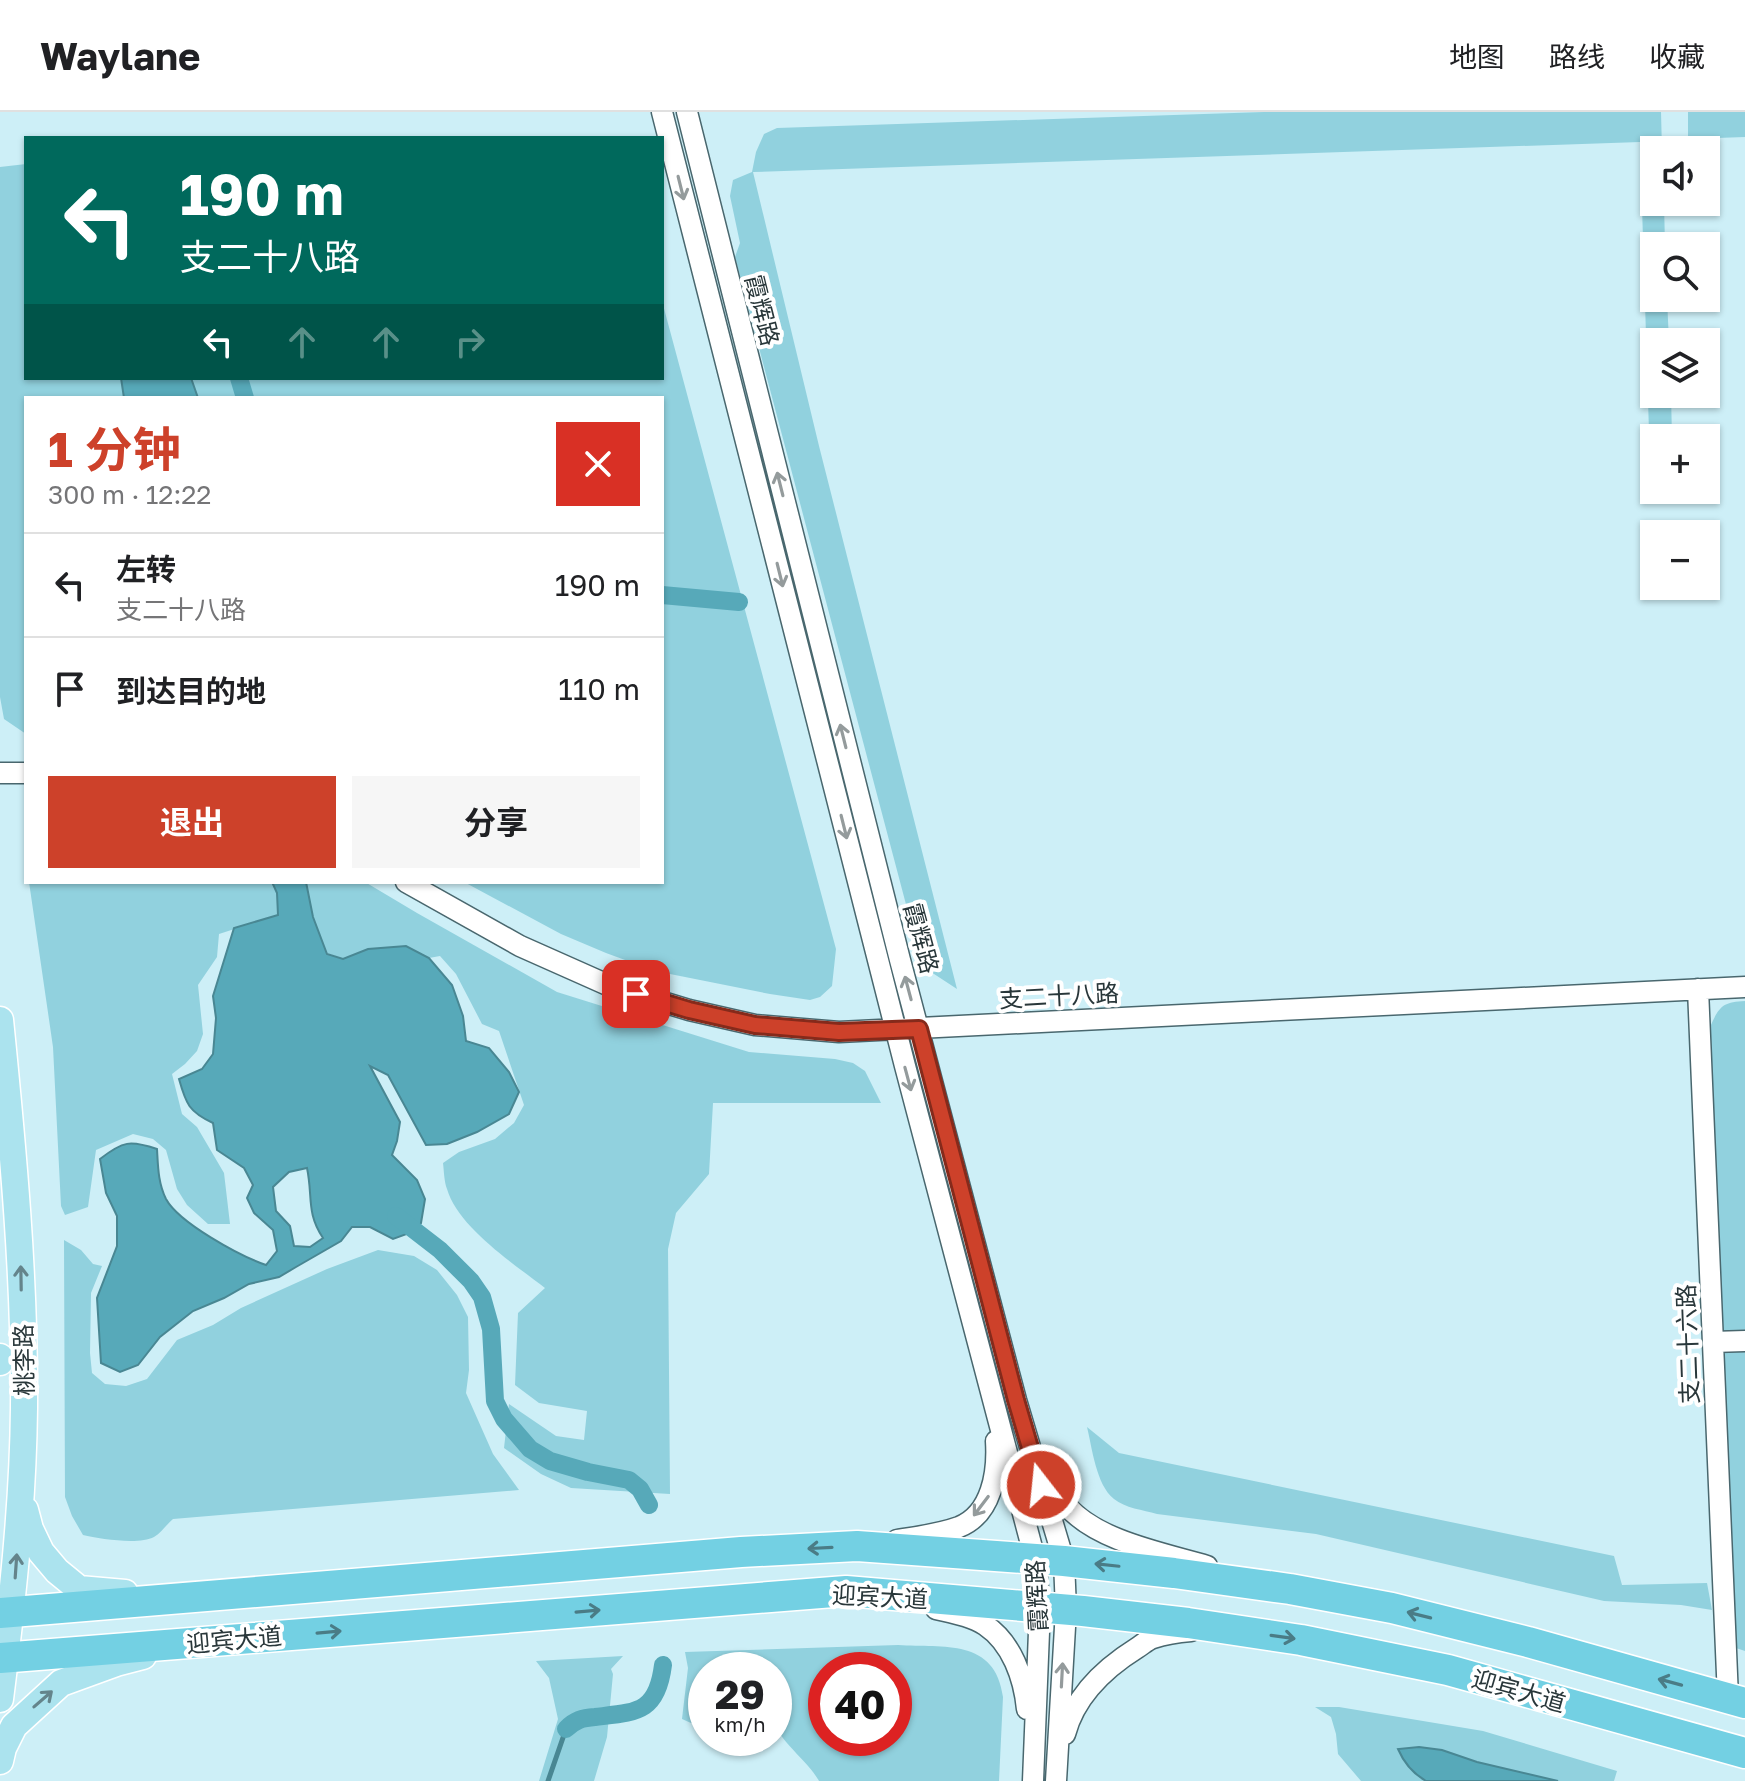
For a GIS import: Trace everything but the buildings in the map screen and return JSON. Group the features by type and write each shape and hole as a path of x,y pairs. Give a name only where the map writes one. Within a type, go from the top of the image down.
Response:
{"highway":[{"name":"迎宾大道","path":"6,1612 741,1552 857,1546 1049,1560 1290,1589 1392,1608 1736,1700"},
{"name":"迎宾大道","path":"3,1658 846,1591 1053,1608 1301,1640 1448,1670 1745,1753"}],"main road":[{"name":"桃李路","path":"0,1020 21,1253 24,1409 16,1572 6,1612 0,1699"},
{"path":"20,1489 30,1529 41,1552 57,1571 79,1589 196,1597"},
{"path":"0,1761 14,1726 61,1683 116,1663 198,1642"}],"street":[{"name":"霞辉路","path":"662,112 994,1405 1049,1560 1053,1608 1033,1776"},
{"name":"霞辉路","path":"687,112 840,722 1016,1400 1049,1560 1053,1608 1056,1775"},
{"path":"0,773 24,773"},
{"name":"支二十八路","path":"410,884 520,946 610,986 689,1010 755,1025 839,1032 1745,987"},
{"name":"支二十六路","path":"1698,989 1713,1342 1736,1700"},
{"path":"1713,1342 1745,1341"},
{"path":"1016,1400 1065,1504 1085,1524 1131,1543 1200,1564 1347,1600"},
{"path":"857,1546 962,1526 983,1508 995,1482 997,1449 994,1405"},
{"path":"846,1591 949,1612 987,1626 1005,1645 1018,1667 1025,1690 1033,1776"},
{"path":"1056,1775 1069,1720 1086,1690 1126,1655 1152,1639 1176,1632 1244,1631"}],"shaded area":[{"path":"1264,112 1661,112 1662,136 1640,136 1640,142 753,172 957,989 931,972 917,946 735,257 740,243 730,196 733,180 752,172 764,134 777,128"},
{"path":"1688,112 1745,112 1745,137 1688,136"},
{"path":"24,164 24,380 664,380 664,308 836,949 832,986 820,997 810,1000 655,971 561,934 468,884 664,884 664,396 24,396 24,733 4,719 0,697 0,167"},
{"path":"1642,216 1664,216 1665,232 1643,232"},
{"path":"1645,312 1668,312 1668,328 1646,328"},
{"path":"121,380 192,380 197,396 124,396"},
{"path":"1648,408 1671,408 1672,424 1649,424"},
{"path":"29,884 273,884 277,893 278,915 219,934 217,957 198,985 203,1034 197,1051 172,1074 182,1114 197,1127 224,1173 230,1224 208,1224 187,1205 177,1189 166,1150 153,1139 133,1134 96,1150 88,1207 65,1215 61,1206 53,1047"},
{"path":"273,884 306,884 313,917 327,954 343,959 368,949 406,946 429,958 452,985 463,1016 466,1041 489,1048 509,1072 519,1092 509,1114 447,1144 426,1145 388,1075 370,1066 400,1122 392,1155 417,1180 425,1199 421,1223 415,1231 393,1239 370,1227 352,1227 341,1241 279,1277 249,1284 193,1311 160,1337 138,1365 120,1372 101,1363 97,1298 117,1246 117,1216 106,1193 100,1159 127,1144 157,1149 163,1193 183,1218 226,1246 266,1265 277,1251 273,1230 254,1213 247,1198 253,1185 244,1168 217,1150 213,1123 190,1106 179,1079 202,1069 213,1054 216,1018 213,996 234,928 278,915 277,893","holes":["307,1168 312,1212 323,1238 310,1247 294,1246 290,1226 276,1211 273,1187 289,1172"]},
{"path":"306,884 368,884 557,992 749,1052 835,1059 853,1063 865,1071 881,1103 713,1103 709,1174 676,1213 668,1249 670,1494 571,1488 541,1474 504,1448 509,1404 556,1436 584,1440 587,1411 539,1403 515,1385 518,1313 545,1288 475,1231 453,1203 445,1183 443,1163 459,1152 495,1139 514,1123 524,1105 499,1031 482,1024 456,974 440,956 429,958 406,946 368,949 343,959 327,953 313,917"},
{"path":"1745,1001 1745,1651 1733,1647 1710,1027 1722,1007"},
{"path":"64,1240 81,1250 93,1264 102,1266 91,1293 92,1373 105,1384 126,1386 147,1379 177,1340 327,1269 378,1250 414,1256 437,1270 457,1295 468,1317 466,1393 493,1454 519,1490 173,1519 154,1537 139,1541 83,1535 65,1497"},
{"path":"1087,1427 1119,1453 1614,1556 1622,1585 1707,1583 1712,1610 1681,1605 1604,1601 1316,1534 1157,1514 1123,1505 1103,1485"},
{"path":"898,1645 965,1650 990,1664 1003,1697 999,1781 819,1781 792,1748 792,1652 688,1652 688,1668 685,1652"},
{"path":"623,1656 611,1669 607,1737 594,1781 539,1781 558,1719 549,1678 536,1661"},
{"path":"688,1668 688,1722 682,1719"},
{"path":"1315,1707 1339,1707 1483,1731 1617,1771 1614,1781 1361,1781 1338,1754 1331,1717"},
{"path":"1419,1747 1442,1750 1477,1762 1558,1781 1426,1781 1409,1767 1398,1749"}],"waterway":[{"path":"240,380 244,396"},
{"path":"664,595 739,602"},
{"path":"396,1216 440,1250 471,1281 482,1297 491,1329 495,1401 504,1419 530,1449 550,1461 629,1480 640,1489 649,1505"},
{"path":"566,1729 582,1719 622,1714 642,1707 656,1693 663,1665"},
{"path":"548,1781 566,1729"}],"route":[{"path":"636,994 755,1025 839,1032 919,1029 1041,1485"}]}
